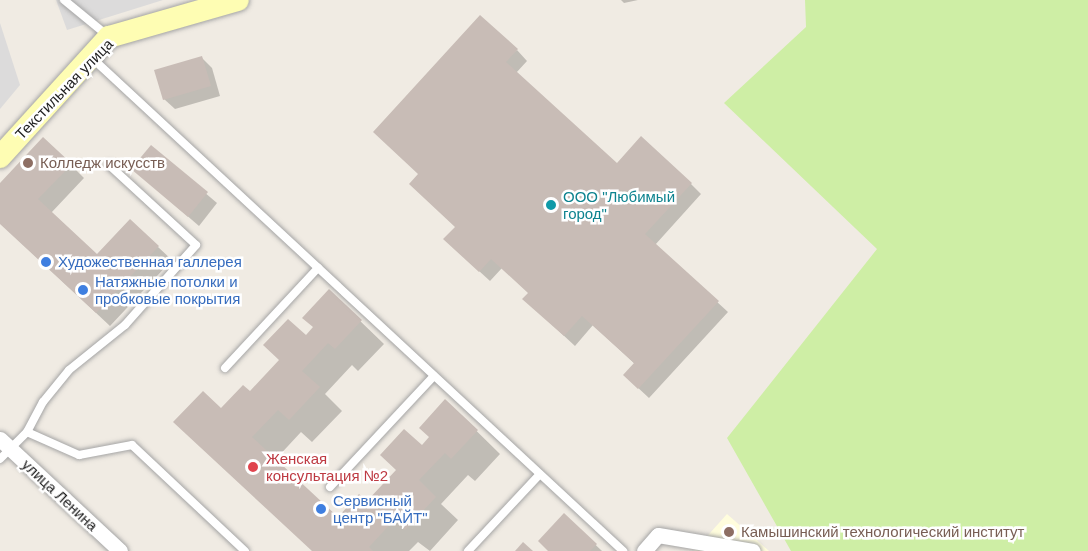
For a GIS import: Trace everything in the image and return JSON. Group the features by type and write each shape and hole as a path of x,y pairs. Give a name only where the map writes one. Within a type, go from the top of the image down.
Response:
{"main road":[{"name":"Текстильная улица","path":"0,157 109,37 238,0"}],"street":[{"name":"улица Ленина","path":"3,449 120,551"},
{"path":"644,551 658,535 753,551"}],"lane":[{"path":"64,0 109,37"},
{"path":"91,57 623,551"},
{"path":"3,449 27,432 43,402 69,370 125,325 196,245 109,165"},
{"path":"225,368 318,268"},
{"path":"330,487 434,376"},
{"path":"27,432 79,455 132,446 245,551"},
{"path":"468,551 540,474"}],"shaded area":[{"path":"56,0 163,0 67,30"},
{"path":"0,23 20,85 0,109"},
{"name":"Камышинский технологический институт","path":"727,514 769,551 694,551"}],"green space":[{"path":"805,0 1088,0 1088,551 791,551 727,438 877,249 724,103 806,27"}],"building":[{"name":"ООО \"Любимый город\"","path":"480,15 518,49 506,62 617,163 641,136 692,183 645,234 719,301 638,389 623,375 634,363 582,316 564,336 522,299 528,293 491,259 479,272 443,239 455,227 409,184 418,174 373,132"},
{"path":"202,56 211,86 163,100 154,70"},
{"path":"43,137 72,164 38,199 97,254 130,219 159,246 96,313 0,224 0,183"},
{"path":"151,145 208,192 188,217 131,169"},
{"path":"329,289 362,320 335,349 328,343 302,371 320,387 289,420 278,410 252,437 338,517 359,494 367,501 396,470 380,455 404,429 422,445 429,437 419,428 445,399 478,430 451,459 445,453 419,480 436,497 405,530 394,520 369,547 373,551 312,551 173,422 203,391 221,408 243,385 250,391 279,360 263,345 288,319 306,335 313,327 302,318"},
{"path":"564,513 597,544 590,551 548,551 538,541"},
{"path":"523,542 533,551 515,551"}],"place":[{"name":"Колледж искусств","path":"28,163"},
{"name":"ООО \"Любимый город\"","path":"551,205"},
{"name":"Художественная галлерея","path":"46,262"},
{"name":"Натяжные потолки и пробковые покрытия","path":"83,290"},
{"name":"Женская консультация №2","path":"253,467"},
{"name":"Сервисный центр \"БАЙТ\"","path":"321,509"},
{"name":"Камышинский технологический институт","path":"729,532"}]}
